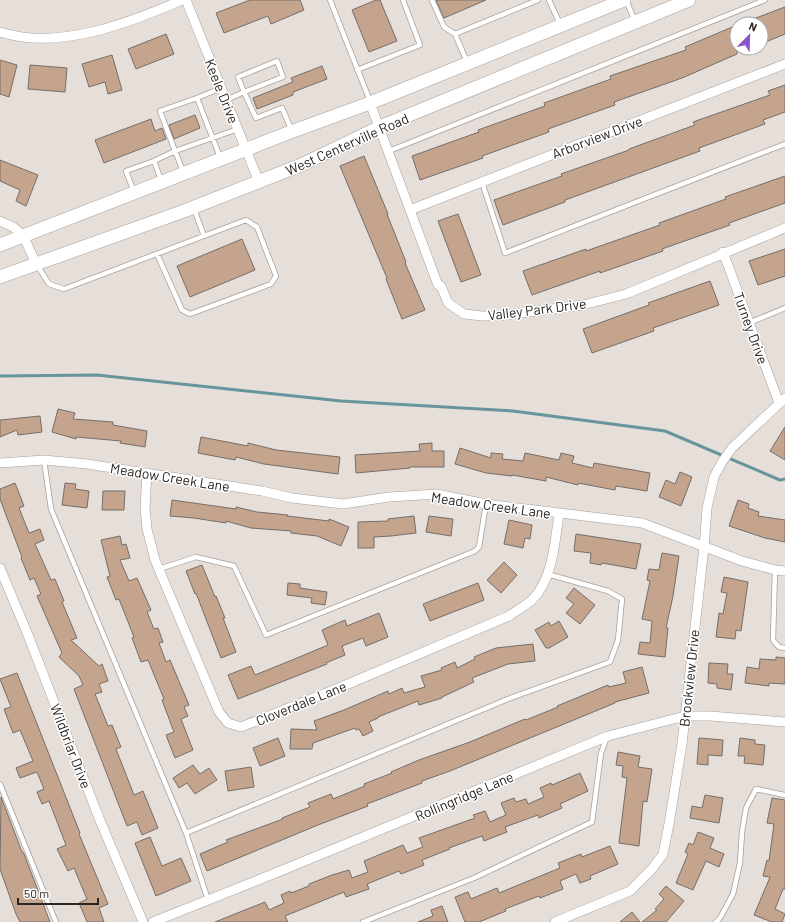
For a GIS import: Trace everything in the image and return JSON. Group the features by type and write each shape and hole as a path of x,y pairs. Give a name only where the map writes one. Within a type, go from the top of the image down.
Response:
{"main road":[{"name":"West Centerville Road","path":"0,245 292,131 370,103 625,0"},
{"name":"West Centerville Road","path":"0,277 193,208 259,182 301,165 380,127 689,0"}],"street":[{"path":"0,32 11,36 39,39 81,35 147,15 182,0"},
{"name":"Keele Drive","path":"186,0 259,182"},
{"name":"Arborview Drive","path":"410,210 785,64"},
{"name":"Valley Park Drive","path":"370,103 438,285 442,286 448,303 464,314 499,316 583,305 626,294 723,252 785,228"},
{"path":"0,221 13,227 23,235 36,264"},
{"name":"Turney Drive","path":"723,252 749,323 782,400"},
{"name":"Brookview Drive","path":"555,922 630,892 652,869 663,854 669,824 685,716 707,508 714,478 722,462 732,448 782,400"},
{"name":"Meadow Creek Lane","path":"0,463 44,460 87,464 262,491 292,498 343,504 389,497 437,494 486,504 642,524 742,562 785,571"},
{"name":"Cloverdale Lane","path":"147,473 145,508 147,529 155,560 168,594 219,712 228,723 242,727 509,616 532,600 543,584 552,561 559,514"},
{"name":"Wildbriar Drive","path":"0,568 28,634 99,818 143,922"},
{"name":"Rollingridge Lane","path":"153,922 608,736 685,716 710,716 785,722"}],"lane":[{"path":"330,0 370,103"},
{"path":"357,70 420,44 403,0"},
{"path":"432,0 444,27 455,34 467,63"},
{"path":"455,34 538,0"},
{"path":"549,0 561,26"},
{"path":"625,0 636,22"},
{"path":"389,151 765,0"},
{"path":"226,100 244,92 283,78 277,61 238,77 244,92 256,118 282,108 292,131"},
{"path":"184,173 160,111 221,88"},
{"path":"197,98 221,159"},
{"path":"134,192 126,171 154,161 175,151 238,129"},
{"path":"482,182 505,253 785,144"},
{"path":"154,161 161,182"},
{"path":"193,208 204,236"},
{"path":"36,264 49,284 64,289 246,220 256,227 276,276 271,284 190,314 182,310 157,254"},
{"path":"749,323 785,308"},
{"path":"44,460 50,509 186,833 208,900"},
{"path":"159,569 196,557 234,566 266,635 475,552 479,547 486,504"},
{"path":"775,570 773,640 779,647 785,648"},
{"path":"186,833 508,699 610,662 618,640 622,600 608,591 547,574"},
{"path":"363,922 474,878 592,822 602,752 608,736"},
{"path":"0,784 56,922"},
{"path":"716,922 720,918 733,894 740,863 742,832 746,808 756,789 785,795"}],"building":[{"path":"250,0 300,0 304,10 271,24 268,16 224,33 216,13"},
{"path":"376,0 380,0 397,41 369,52 352,10"},
{"path":"436,0 486,0 444,18"},
{"path":"785,7 785,34 769,41 769,16 761,16"},
{"path":"729,28 729,56 732,56 682,78 614,102 615,105 548,129 549,132 482,156 483,158 420,180 412,156 545,106 544,103 611,79 610,76 686,50 685,47"},
{"path":"166,34 174,54 136,69 128,49"},
{"path":"112,55 122,90 108,94 105,82 89,87 82,64"},
{"path":"0,60 17,65 9,97 0,94"},
{"path":"30,65 67,68 65,92 28,89"},
{"path":"322,66 327,79 293,92 293,95 257,109 253,98 293,82 291,78"},
{"path":"785,85 785,112 763,120 765,124 699,148 700,151 565,200 565,202 503,225 494,200 562,176 561,174 695,125 693,122 770,95 768,91"},
{"path":"195,115 200,128 174,139 169,125"},
{"path":"151,119 155,131 162,128 166,139 104,163 95,140"},
{"path":"364,156 388,214 406,262 405,263 425,310 402,319 386,279 387,278 340,166"},
{"path":"0,160 38,175 26,206 16,201 20,190 0,181"},
{"path":"785,176 785,203 729,223 730,225 662,249 663,251 532,295 523,271 660,225 659,223 726,199 725,197"},
{"path":"458,214 481,275 461,282 438,221"},
{"path":"242,239 255,270 190,297 177,266"},
{"path":"785,249 785,276 758,285 749,261"},
{"path":"710,281 719,305 653,328 654,331 592,353 583,329 649,305 648,303"},
{"path":"58,409 75,413 73,419 113,422 113,425 147,431 145,447 120,443 121,441 76,437 76,439 52,432"},
{"path":"40,416 42,432 18,435 17,430 0,437 0,420"},
{"path":"785,427 785,460 770,451"},
{"path":"201,437 248,446 248,443 276,450 340,457 338,474 264,464 236,457 235,460 198,453"},
{"path":"432,443 432,451 444,451 444,467 409,467 410,468 356,473 355,455 420,451 419,444"},
{"path":"460,448 491,458 491,453 503,454 502,459 523,461 525,453 559,460 561,453 574,456 572,463 593,468 594,463 650,473 647,491 616,486 615,490 578,483 578,485 546,477 546,481 512,475 486,473 455,464"},
{"path":"680,472 692,477 681,506 659,497 666,480 675,484"},
{"path":"15,483 24,506 19,508 29,533 40,529 44,540 35,544 51,580 55,579 64,601 62,602 77,638 71,640 99,666 102,664 108,681 99,684 102,692 95,694 108,726 112,725 121,747 116,749 134,795 143,791 158,828 142,835 137,822 127,826 74,689 83,685 79,676 59,657 62,653 37,596 41,594 34,578 30,580 21,558 22,557 0,499 0,489"},
{"path":"65,483 76,484 75,489 89,491 87,508 62,505"},
{"path":"103,491 125,491 124,510 102,510"},
{"path":"172,500 236,509 236,507 257,512 288,515 287,516 329,521 329,519 349,527 341,546 317,536 291,533 291,531 251,528 226,521 226,523 170,516"},
{"path":"738,500 749,504 748,508 759,512 758,516 785,520 785,542 765,538 729,526"},
{"path":"414,516 416,533 374,537 374,548 358,548 358,522 388,521 388,519"},
{"path":"429,516 453,519 451,536 426,532"},
{"path":"509,520 532,525 530,539 525,538 523,548 504,544"},
{"path":"576,534 641,544 636,569 602,563 601,565 590,563 591,553 574,551"},
{"path":"120,536 122,545 126,544 130,558 120,560 129,581 137,578 151,610 147,612 154,629 158,628 163,642 159,643 166,662 170,660 189,705 184,707 188,716 181,719 193,750 175,758 166,735 174,732 162,700 164,699 148,660 141,662 132,638 134,637 119,599 116,600 107,577 110,576 101,540"},
{"path":"662,553 679,556 673,596 666,628 668,628 665,657 638,654 640,642 650,643 652,621 642,619 650,581 647,580 649,569 659,570"},
{"path":"504,562 517,575 501,593 487,580"},
{"path":"202,565 225,618 223,618 236,652 221,658 186,571"},
{"path":"724,577 748,582 741,631 736,630 735,639 716,637 719,613 723,614 727,593 721,592"},
{"path":"288,583 300,584 300,588 327,592 325,605 311,603 312,598 287,595"},
{"path":"478,583 484,600 430,621 423,604"},
{"path":"574,588 595,605 580,624 566,613 574,604 566,598"},
{"path":"379,613 388,637 366,646 363,638 342,646 345,655 326,663 327,664 238,699 228,675 251,666 255,675 297,658 328,645 322,630 345,620 347,626"},
{"path":"559,621 568,637 549,648 546,648 535,630 549,622 551,626"},
{"path":"533,644 535,661 508,664 472,678 474,682 442,698 419,705 418,701 378,717 369,722 373,731 363,736 359,729 356,730 355,728 313,743 312,749 290,749 291,729 317,730 314,721 388,691 389,694 402,688 404,693 425,687 421,676 442,670 441,668 455,662 457,668 475,659 474,657 496,648"},
{"path":"776,657 785,658 785,684 769,683 769,686 745,683 747,667 759,669 760,659 776,660"},
{"path":"709,663 728,664 727,674 733,674 731,690 717,688 717,684 708,683"},
{"path":"642,667 649,693 615,702 450,771 422,781 422,783 367,804 368,806 207,871 200,854 228,842 226,840 283,819 282,818 310,807 308,803 331,794 333,799 365,786 364,784 419,760 470,742 525,719 526,720 608,685 609,687 626,683 623,672"},
{"path":"17,673 80,833 79,834 108,904 99,908 104,922 87,922 79,903 87,899 74,868 68,871 57,849 66,845 49,801 42,804 37,792 44,789 37,772 20,778 16,768 33,761 20,730 13,733 4,709 11,707 0,679"},
{"path":"278,738 285,756 260,766 253,748"},
{"path":"699,738 723,740 722,756 708,755 708,765 697,764"},
{"path":"740,738 755,740 755,744 765,745 763,765 744,763 745,756 738,756"},
{"path":"618,752 640,756 638,767 652,769 647,802 643,801 639,846 619,843 627,778 622,777 623,766 616,765"},
{"path":"193,765 200,774 209,768 217,780 195,794 187,783 179,788 173,778"},
{"path":"251,767 254,787 228,791 225,771"},
{"path":"580,773 588,791 560,804 562,808 539,818 538,815 505,827 507,832 484,841 482,836 449,848 450,849 422,860 424,865 401,874 399,871 367,884 369,889 346,897 344,892 285,916 288,922 215,922 265,902 269,910 284,903 281,895 309,886 309,884 332,875 349,870 352,878 368,872 364,861 403,845 407,853 423,847 419,838 475,818 473,815 485,811 490,822 506,815 501,803 514,798 516,802 526,799 528,804 544,797 540,788 551,783 552,785"},
{"path":"705,795 723,798 719,823 690,818 692,806 702,808"},
{"path":"1,797 50,922 20,922 16,914 0,869"},
{"path":"772,798 785,800 785,889 783,889 775,909 785,914 782,922 772,922 754,915 770,877 763,876 767,860 769,861 774,824 767,823"},
{"path":"698,832 714,838 710,848 724,854 719,867 706,861 693,890 676,883 688,854 685,852 689,843 693,845"},
{"path":"150,837 162,866 181,858 191,881 156,896 135,843"},
{"path":"610,846 618,864 590,876 591,879 580,883 576,874 560,881 563,889 540,898 539,896 505,909 506,911 479,922 465,922 455,897 468,892 471,899 497,888 499,893 560,868 558,863 581,854 582,857"},
{"path":"666,886 684,901 666,922 642,922 657,910 655,909 664,899 659,894"},
{"path":"442,906 448,922 418,922 433,916 431,910"},
{"path":"632,912 640,922 620,922"}],"waterway":[{"path":"0,376 97,375 341,401 513,411 665,431 780,480 785,479"}]}
